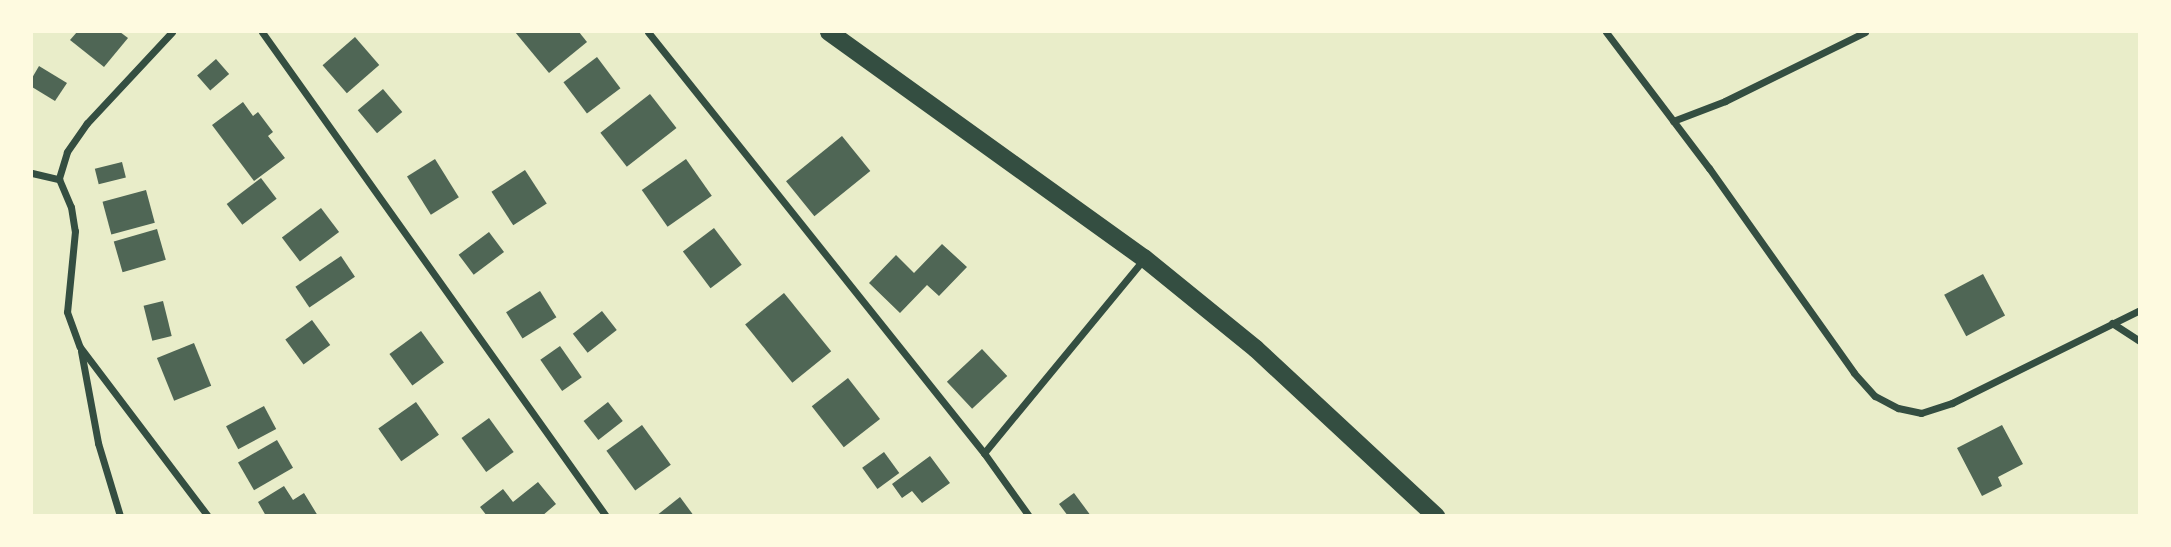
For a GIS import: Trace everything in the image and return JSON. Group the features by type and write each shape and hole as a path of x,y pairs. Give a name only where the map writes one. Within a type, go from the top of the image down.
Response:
{"main road":[{"path":"829,32 1144,258 1255,349 1436,516"}],"street":[{"path":"120,516 98,443 80,347 67,312 75,231 71,207 59,179 67,152 87,123 172,32"},
{"path":"262,32 606,516"},
{"path":"648,32 984,453 1029,516"},
{"path":"1606,32 1854,373 1875,396 1898,408 1921,413 1952,403 2140,310"},
{"path":"1673,121 1746,91 1865,32"},
{"path":"32,173 59,179"},
{"path":"984,453 1144,258"},
{"path":"2112,323 2140,341"},
{"path":"80,347 208,516"}],"building":[{"path":"77,32 120,32 128,38 104,67 70,40"},
{"path":"515,32 579,32 587,42 549,73"},
{"path":"355,37 379,65 347,93 323,65"},
{"path":"597,57 620,88 587,113 563,82"},
{"path":"216,59 229,74 210,90 197,75"},
{"path":"39,66 67,83 55,101 32,87 32,78"},
{"path":"383,89 402,112 377,133 358,110"},
{"path":"650,94 676,128 627,167 600,133"},
{"path":"243,102 253,116 258,112 273,132 268,136 285,158 254,181 212,125"},
{"path":"842,136 870,171 814,216 786,181"},
{"path":"435,159 459,197 431,215 407,176"},
{"path":"686,159 712,196 668,227 642,190"},
{"path":"122,162 126,178 99,184 95,169"},
{"path":"525,170 547,204 513,225 491,192"},
{"path":"261,178 277,199 242,225 227,204"},
{"path":"146,190 155,223 111,234 103,202"},
{"path":"321,208 339,232 300,261 282,237"},
{"path":"714,228 742,265 711,288 683,251"},
{"path":"157,229 166,260 123,272 114,241"},
{"path":"489,232 504,252 474,275 459,255"},
{"path":"942,244 967,267 939,296 927,285 900,313 869,283 896,255 914,273"},
{"path":"341,256 355,277 309,307 295,287"},
{"path":"1983,274 2005,315 1966,336 1944,295"},
{"path":"540,291 556,317 523,338 506,312"},
{"path":"784,293 831,351 792,383 745,324"},
{"path":"163,301 172,336 152,341 144,306"},
{"path":"602,311 617,330 588,353 573,334"},
{"path":"312,320 330,345 304,364 285,339"},
{"path":"421,331 444,363 412,385 389,354"},
{"path":"194,343 211,386 174,401 157,358"},
{"path":"560,346 582,377 562,391 540,360"},
{"path":"982,349 1007,376 972,409 947,382"},
{"path":"848,378 880,419 844,447 812,406"},
{"path":"416,402 439,435 401,461 378,428"},
{"path":"608,402 623,421 598,440 584,421"},
{"path":"264,406 276,429 238,449 226,426"},
{"path":"489,418 514,452 486,472 461,438"},
{"path":"642,425 671,465 635,491 606,451"},
{"path":"2002,425 2023,464 1998,477 2002,486 1982,496 1957,448"},
{"path":"277,440 293,468 254,490 238,462"},
{"path":"884,452 899,473 877,489 862,468"},
{"path":"930,456 950,483 922,503 912,491 902,498 892,484"},
{"path":"538,482 556,504 542,516 487,516 480,507 503,489 513,502"},
{"path":"284,486 293,500 304,493 318,516 266,516 258,502"},
{"path":"1074,493 1091,516 1068,516 1059,504"},
{"path":"680,497 694,516 656,516"}]}
